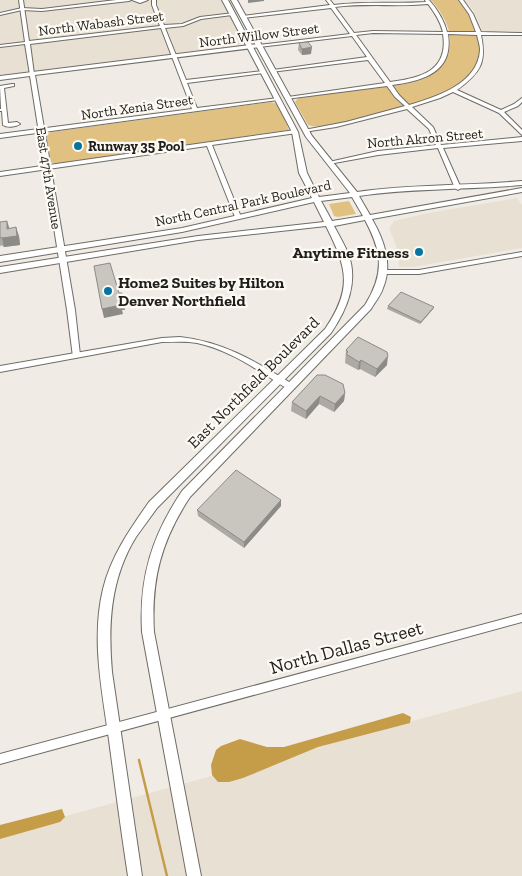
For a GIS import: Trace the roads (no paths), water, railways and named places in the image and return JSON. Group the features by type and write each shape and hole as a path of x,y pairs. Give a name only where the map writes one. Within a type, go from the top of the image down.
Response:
{"main road":[{"name":"East Northfield Boulevard","path":"114,729 104,665 102,635 106,602 118,561 130,538 153,505 328,331 339,314 347,296 349,280 347,265 302,169 295,132 225,0"},
{"name":"East Northfield Boulevard","path":"164,715 148,632 147,611 150,575 160,538 172,515 193,487 368,307 379,290 383,272 382,248 369,218 344,177 314,144 234,0"},
{"name":"North Central Park Boulevard","path":"0,260 182,230 317,200 355,194 403,189 458,188 522,183"},
{"name":"North Central Park Boulevard","path":"0,270 198,238 369,218 522,190"},
{"path":"164,715 194,876"},
{"path":"114,729 135,876"}],"street":[{"name":"East 47th Avenue","path":"21,0 63,260 76,355"},
{"path":"23,12 129,0"},
{"path":"134,0 145,0 154,3 195,110"},
{"path":"328,0 388,84 408,107 428,125 458,188"},
{"path":"306,131 335,126 436,98 454,90 469,78 476,70 483,53 473,17 461,0"},
{"path":"243,17 377,2 404,5 429,1 440,16 446,33 447,53 436,68 418,79 288,98"},
{"name":"North Wabash Street","path":"0,46 183,25 200,18 232,14"},
{"name":"North Willow Street","path":"0,78 352,34 377,32 522,34"},
{"path":"273,71 370,58"},
{"path":"184,82 263,72"},
{"path":"12,86 1,87 2,110 6,125 16,124"},
{"path":"454,90 501,112 522,133"},
{"name":"North Xenia Street","path":"0,136 278,99"},
{"path":"501,112 516,105 522,99"},
{"path":"0,174 295,132"},
{"name":"North Akron Street","path":"331,163 355,156 396,150 522,138"},
{"path":"209,144 238,217"},
{"path":"383,272 419,272 522,254"},
{"path":"0,369 162,340 189,338 215,345 291,387"},
{"name":"North Dallas Street","path":"164,715 522,618"},
{"path":"0,759 164,715"}],"waterway":[{"path":"139,760 167,876"}],"place":[{"name":"Runway 35 Pool","path":"78,146"},
{"name":"Anytime Fitness","path":"419,252"},
{"name":"Home2 Suites by Hilton Denver Northfield","path":"108,291"}]}
